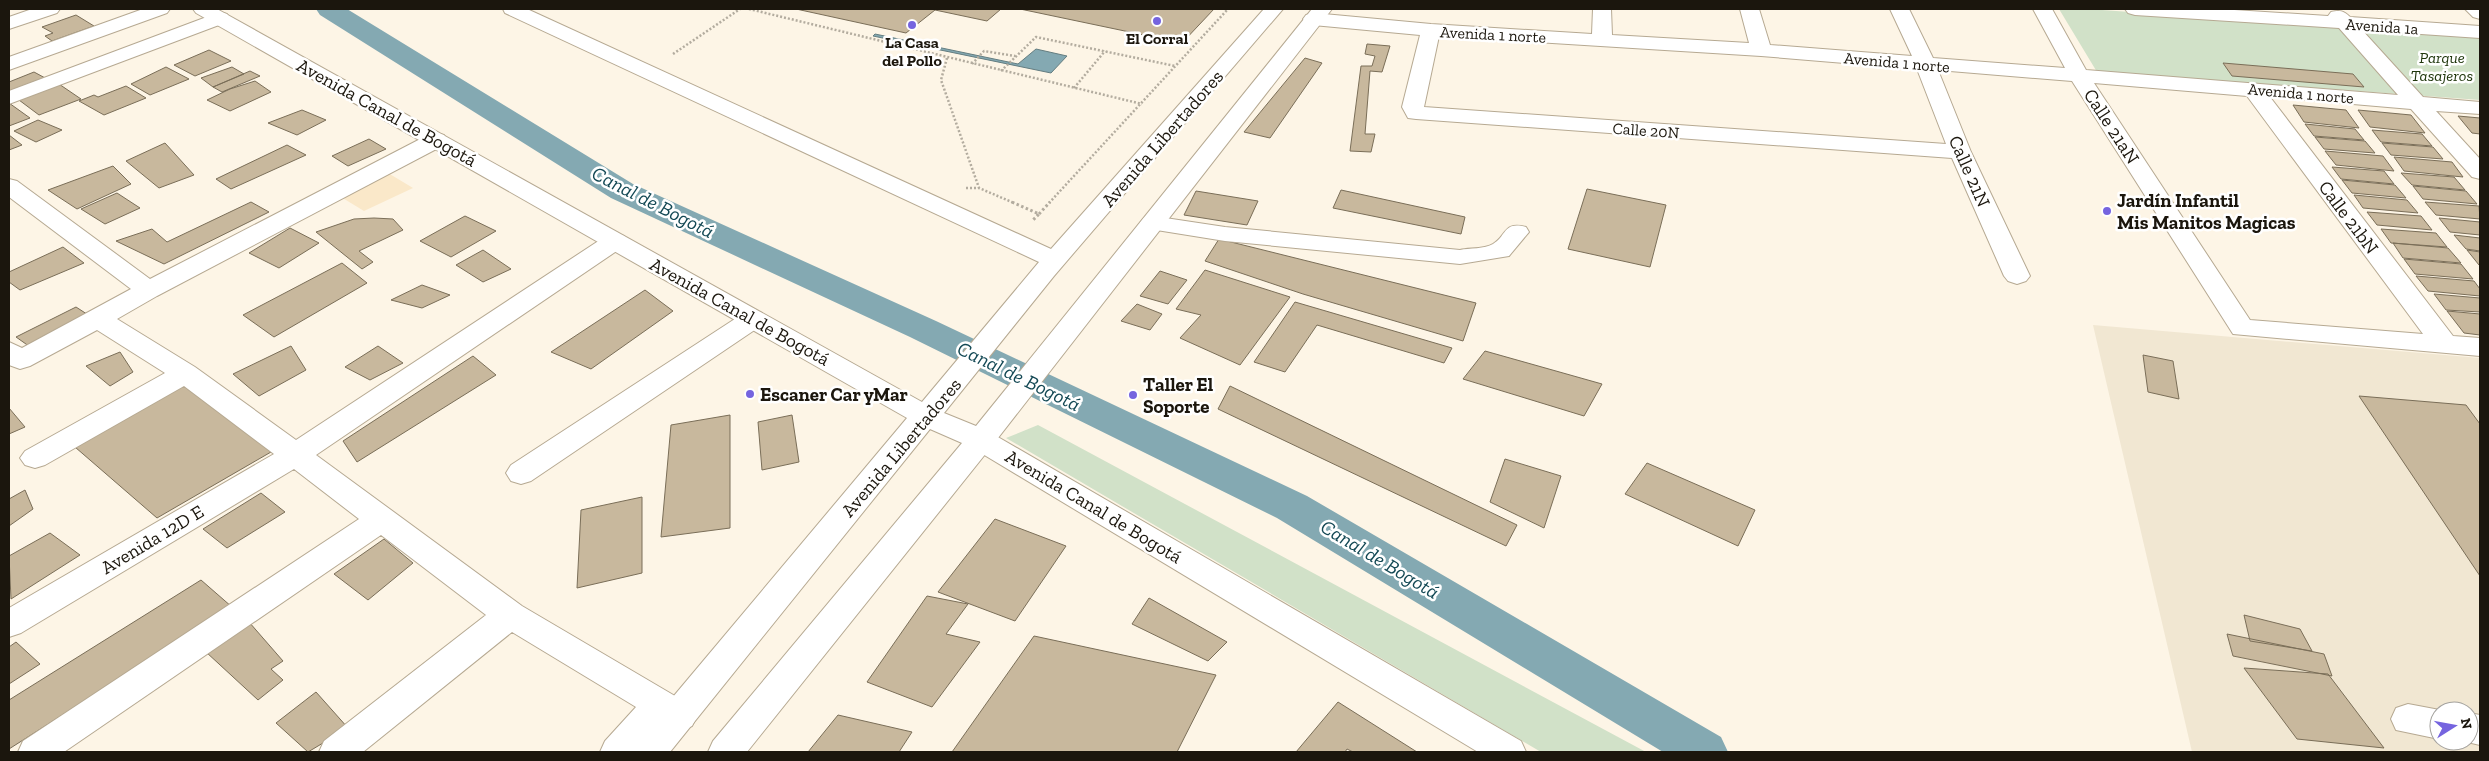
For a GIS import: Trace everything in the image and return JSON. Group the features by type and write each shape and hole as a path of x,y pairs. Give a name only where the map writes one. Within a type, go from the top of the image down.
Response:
{"street":[{"path":"9,23 50,9"},
{"path":"9,64 160,9"},
{"path":"512,9 1050,266"},
{"name":"Avenida Libertadores","path":"649,752 670,710 935,405 1050,266 1274,9"},
{"path":"1602,9 1602,41"},
{"path":"1750,9 1761,50"},
{"name":"Calle 21N","path":"1900,9 1926,65 1960,152 2017,276"},
{"name":"Calle 21aN","path":"2043,9 2079,76 2242,328 2446,344"},
{"name":"Avenida 1a","path":"2135,9 2338,16 2480,32"},
{"path":"2475,9 2480,14"},
{"path":"9,98 211,13"},
{"name":"Avenida Canal de Bogotá","path":"211,13 753,319 988,431 1508,752"},
{"path":"726,752 988,431 1318,14"},
{"name":"Avenida 1 norte","path":"1318,14 1431,30 1761,50 1926,65 2480,108"},
{"path":"2338,16 2480,172"},
{"name":"Calle 20N","path":"1431,30 1413,107 1416,113 1960,152"},
{"name":"Calle 21bN","path":"2253,89 2446,344"},
{"path":"12,358 98,319 148,290 436,140"},
{"path":"9,186 148,290"},
{"path":"1152,223 1225,234 1460,257 1500,251 1517,232"},
{"name":"Avenida 12D E","path":"9,624 295,455 614,241"},
{"path":"98,319 185,373 510,615 670,710 618,752"},
{"path":"521,473 753,319"},
{"path":"2446,344 2480,347"},
{"path":"35,458 185,373"},
{"path":"36,752 382,519"},
{"path":"337,752 510,615"}],"path":[{"path":"666,59 740,9"},
{"path":"749,9 1142,104"},
{"path":"1039,214 1228,9"},
{"path":"1001,71 1036,37 1176,66"},
{"path":"972,64 984,51 1016,56"},
{"path":"1074,88 1105,52"},
{"path":"947,58 941,80 979,188"}],"shaded area":[{"path":"388,173 413,188 364,211 341,197"},
{"path":"2093,325 2480,358 2480,752 2192,752"}],"green space":[{"name":"Parque Tasajeros","path":"2059,9 2088,9 2480,37 2480,100 2097,72"},
{"path":"1038,425 1646,752 1541,752 1006,438"}],"water":[{"path":"875,34 1018,64 1036,49 1067,56 1051,73 873,36"}],"building":[{"path":"796,9 1001,9 987,21 935,10 906,33"},
{"path":"1020,9 1214,9 1182,43"},
{"path":"76,15 94,26 52,41 45,36 53,33 42,27"},
{"path":"1367,44 1390,46 1382,72 1370,71 1365,134 1375,134 1371,152 1350,151 1361,66 1372,66 1375,56 1365,54"},
{"path":"209,50 231,61 195,76 174,65"},
{"path":"1305,58 1322,63 1270,138 1244,132"},
{"path":"2223,63 2353,74 2364,87 2232,76"},
{"path":"166,67 189,79 150,95 131,84"},
{"path":"232,67 244,74 213,87 201,78"},
{"path":"250,71 260,76 222,92 213,87"},
{"path":"34,72 47,79 9,94 9,82"},
{"path":"255,81 271,92 230,111 207,100 230,89"},
{"path":"56,82 81,99 39,115 15,97"},
{"path":"126,86 146,98 104,115 79,101 94,95 98,97"},
{"path":"9,103 30,118 9,126"},
{"path":"2293,105 2346,110 2359,128 2304,122"},
{"path":"302,110 326,120 297,135 268,123"},
{"path":"2358,110 2411,115 2425,133 2370,127"},
{"path":"2458,116 2480,118 2480,134 2472,133"},
{"path":"38,120 62,130 36,142 14,131"},
{"path":"2305,124 2355,129 2364,140 2314,136"},
{"path":"2372,130 2422,134 2432,146 2381,142"},
{"path":"9,135 22,145 9,150"},
{"path":"2315,137 2365,141 2375,153 2324,149"},
{"path":"369,139 386,149 348,166 332,156"},
{"path":"165,143 194,175 159,188 126,161"},
{"path":"2382,143 2433,147 2443,159 2391,155"},
{"path":"287,145 306,155 231,189 216,179"},
{"path":"2325,151 2383,156 2394,171 2336,165"},
{"path":"2394,157 2452,162 2463,177 2404,171"},
{"path":"113,166 131,184 77,209 48,190"},
{"path":"2332,167 2384,171 2394,184 2341,179"},
{"path":"2401,173 2454,177 2465,190 2412,185"},
{"path":"2342,180 2395,185 2406,198 2352,193"},
{"path":"2413,186 2466,191 2477,204 2423,199"},
{"path":"1587,189 1666,205 1650,267 1568,249"},
{"path":"1341,190 1465,217 1461,234 1333,208"},
{"path":"1196,191 1258,201 1247,225 1184,215"},
{"path":"117,193 140,208 105,224 81,209"},
{"path":"2354,195 2407,200 2418,213 2363,208"},
{"path":"251,202 269,212 164,264 116,241 152,229 167,242"},
{"path":"2425,202 2479,206 2480,219 2436,215"},
{"path":"2367,212 2421,216 2432,230 2377,225"},
{"path":"465,216 496,231 451,257 420,241"},
{"path":"2439,218 2480,222 2480,235 2450,232"},
{"path":"354,219 393,219 403,230 359,251 373,262 362,269 316,232"},
{"path":"290,228 319,243 279,268 249,253"},
{"path":"2381,229 2436,233 2447,247 2391,243"},
{"path":"2454,235 2480,238 2480,251 2466,249"},
{"path":"1219,239 1476,303 1463,341 1303,294 1205,261"},
{"path":"2393,243 2448,248 2461,263 2403,258"},
{"path":"63,247 84,263 20,290 9,282 9,272"},
{"path":"483,250 511,269 483,282 456,265"},
{"path":"2467,250 2480,252 2480,265 2479,265"},
{"path":"2404,259 2461,264 2473,279 2415,274"},
{"path":"342,263 367,283 274,337 243,315"},
{"path":"1205,270 1290,297 1240,365 1180,338 1201,315 1176,309"},
{"path":"1160,271 1187,280 1168,304 1140,296"},
{"path":"2416,276 2474,281 2480,289 2480,296 2428,291"},
{"path":"422,285 450,295 422,308 391,300"},
{"path":"645,290 673,311 591,369 551,352"},
{"path":"2434,294 2480,298 2480,312 2446,310"},
{"path":"1295,302 1452,348 1444,363 1317,325 1285,372 1254,362"},
{"path":"1137,304 1162,314 1150,330 1121,321"},
{"path":"76,307 93,318 33,349 16,337"},
{"path":"2447,311 2480,314 2480,335 2464,333"},
{"path":"291,346 306,370 259,396 233,374"},
{"path":"378,346 403,363 370,380 345,367"},
{"path":"1485,351 1602,384 1584,416 1463,379"},
{"path":"120,352 133,372 110,386 86,366"},
{"path":"2143,355 2173,361 2179,399 2148,392"},
{"path":"473,356 496,375 357,462 343,441"},
{"path":"184,379 271,452 157,518 68,441"},
{"path":"1230,386 1517,525 1506,546 1218,409"},
{"path":"2359,396 2466,405 2480,424 2480,576"},
{"path":"9,408 25,427 9,434"},
{"path":"730,415 730,528 661,537 671,425"},
{"path":"792,415 799,462 762,470 758,422"},
{"path":"1505,459 1561,476 1544,528 1490,502"},
{"path":"1647,463 1755,510 1738,546 1625,494"},
{"path":"25,490 33,509 9,526 9,499"},
{"path":"261,493 285,512 227,548 203,529"},
{"path":"642,497 642,573 577,588 581,510"},
{"path":"995,519 1066,546 1015,621 938,592"},
{"path":"50,533 80,555 11,599 9,556"},
{"path":"384,539 413,563 368,600 334,574"},
{"path":"201,580 232,607 9,749 9,700"},
{"path":"927,596 968,604 946,634 980,642 932,707 867,682"},
{"path":"1149,598 1227,642 1208,661 1132,624"},
{"path":"2244,615 2300,629 2312,651 2250,641"},
{"path":"249,622 283,661 271,669 283,680 258,700 206,652"},
{"path":"2227,634 2324,654 2332,676 2233,656"},
{"path":"1034,636 1216,675 1177,752 952,752"},
{"path":"16,642 40,664 9,684 9,647"},
{"path":"2244,668 2328,674 2384,748 2297,739"},
{"path":"316,692 348,728 308,752 276,723"},
{"path":"1338,702 1417,752 1353,752 1347,749 1345,752 1296,752"},
{"path":"838,715 912,732 899,752 808,752"}],"waterway":[{"name":"Canal de Bogotá","path":"329,9 622,191 923,329 1292,507 1704,752"}],"place":[{"name":"El Corral","path":"1157,21"},
{"name":"La Casa del Pollo","path":"912,25"},
{"name":"Jardín Infantil Mis Manitos Magicas","path":"2107,211"},
{"name":"Escaner Car yMar","path":"750,394"},
{"name":"Taller El Soporte","path":"1133,395"}]}
